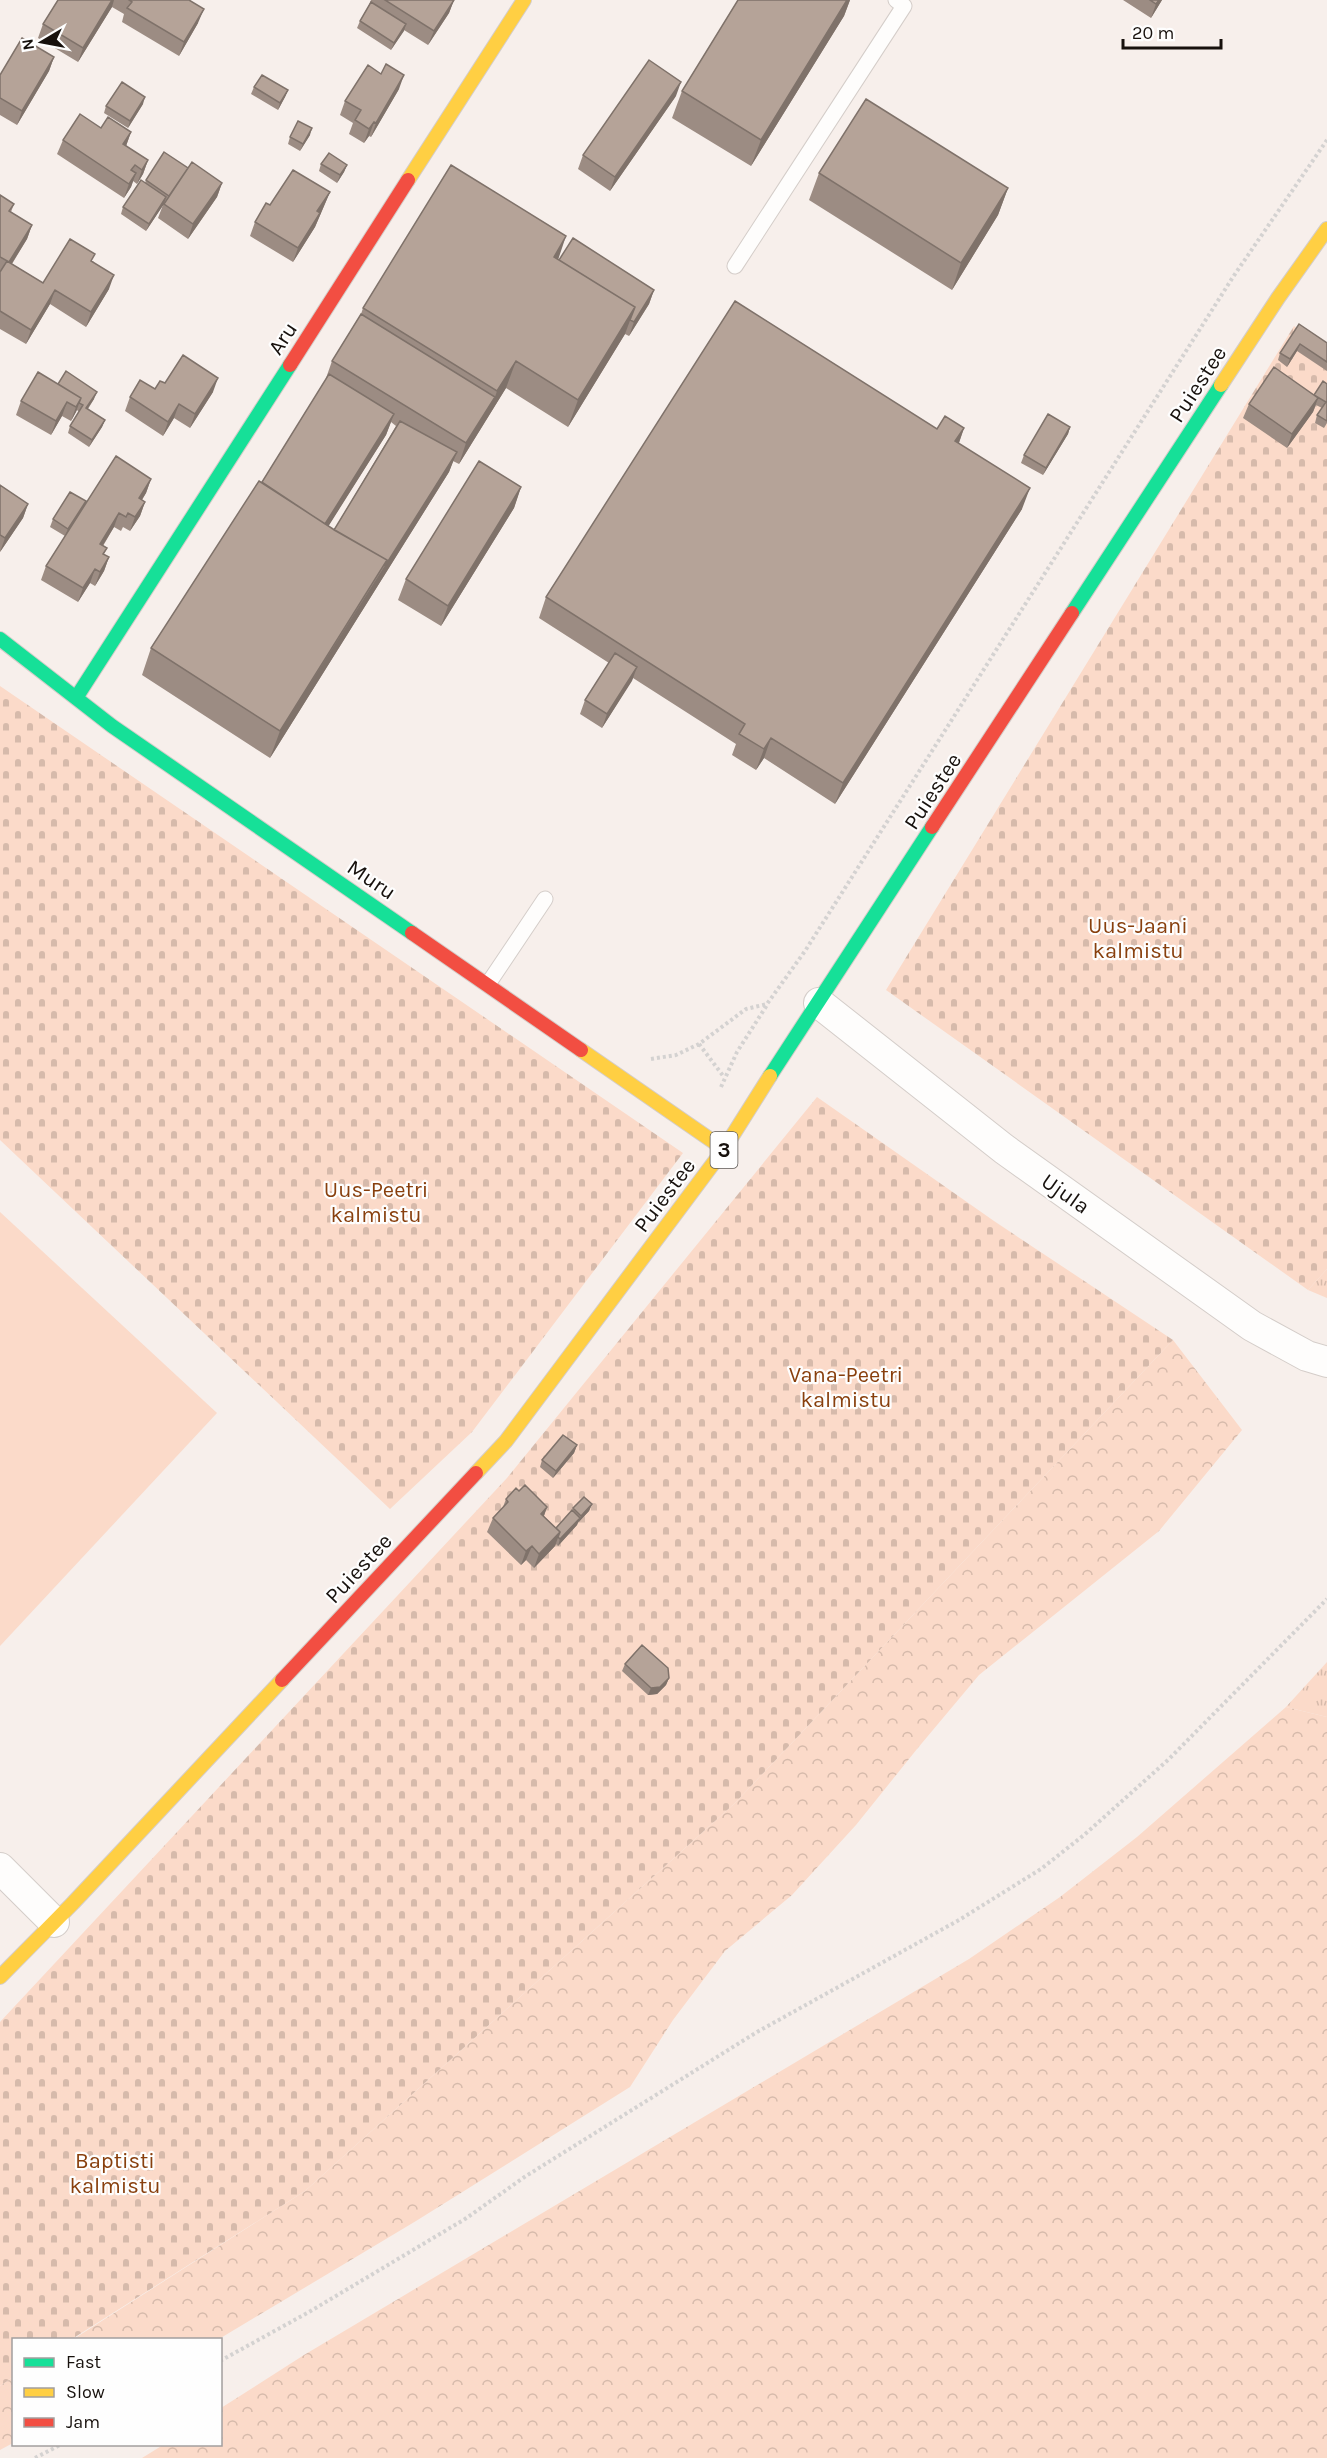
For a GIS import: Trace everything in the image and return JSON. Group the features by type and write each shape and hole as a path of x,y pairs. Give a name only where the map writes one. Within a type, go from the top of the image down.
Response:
{"main road":[{"name":"Aru","path":"75,698 524,0"},
{"name":"Puiestee","path":"0,1977 506,1441 724,1149 752,1102 819,1004 1272,308 1324,239"},
{"name":"Muru","path":"0,639 112,726 724,1149"}],"street":[{"name":"Ujula","path":"819,1004 1004,1149 1243,1319 1307,1356 1327,1362"},
{"path":"0,1868 54,1922"}],"lane":[{"path":"735,267 904,6 896,0"},
{"path":"488,984 545,900"}],"path":[{"path":"702,1132 724,1077 767,1004 806,951 1233,277 1327,140"},
{"path":"607,1066 676,1055 699,1044 746,1009 767,1004"},
{"path":"699,1044 730,1085"},
{"path":"222,2360 309,2312 465,2219 526,2176 757,2032 959,1920 1041,1869 1084,1835 1169,1759 1327,1599"},
{"path":"35,2458 60,2446"}],"green space":[{"name":"Uus-Jaani kalmistu","path":"1294,326 1327,349 1327,1269 1308,1290 886,990"},
{"name":"Uus-Peetri kalmistu","path":"0,686 683,1153 472,1432 390,1509 0,1140"},
{"name":"Vana-Peetri kalmistu","path":"817,1097 994,1221 1173,1340 735,1803 305,2191 74,2338 12,2338 12,2378 0,2386 0,2022 507,1478"},
{"path":"0,1212 217,1413 0,1646"},
{"path":"1327,1269 1327,1298 1308,1290"},
{"path":"1173,1340 1242,1430 1159,1531 979,1675 856,1825 792,1895 725,1951 673,2020 630,2087 416,2221 221,2338 75,2338 305,2191 735,1803"},
{"path":"1327,1662 1327,1717 1286,1707"},
{"path":"1286,1707 1327,1717 1327,2458 142,2458 161,2446 222,2446 222,2407 304,2355 969,1959 1060,1897 1137,1837"},
{"path":"12,2378 12,2444 0,2450 0,2386"}],"building":[{"path":"58,0 112,0 83,48 43,24"},
{"path":"129,0 189,0 204,9 184,42 127,8 132,2"},
{"path":"385,0 454,0 434,31"},
{"path":"738,0 847,0 761,140 682,91"},
{"path":"371,2 406,24 394,43 360,21"},
{"path":"22,38 54,57 22,111 0,98 0,75"},
{"path":"649,60 681,82 615,177 583,155"},
{"path":"386,64 404,75 376,123 374,122 369,129 355,120 361,110 345,101 368,65 381,74"},
{"path":"262,75 288,90 280,103 254,87"},
{"path":"122,82 145,97 130,121 106,106"},
{"path":"866,99 1008,188 961,263 819,173"},
{"path":"80,114 101,128 108,117 131,132 123,144 148,160 142,170 135,165 131,170 136,173 129,184 63,140"},
{"path":"298,121 312,128 303,144 290,137"},
{"path":"164,152 188,168 169,196 146,180"},
{"path":"329,153 347,165 340,175 321,164"},
{"path":"192,162 222,183 193,224 164,204"},
{"path":"451,165 566,236 554,257 635,307 578,400 516,361 497,391 363,308"},
{"path":"293,170 330,192 317,211 320,213 298,248 255,222 266,203 270,205"},
{"path":"141,180 166,197 149,224 123,207"},
{"path":"0,195 14,204 9,211 32,225 9,262 0,257"},
{"path":"573,238 654,290 634,322 630,320 635,307 559,260"},
{"path":"70,239 95,254 91,261 114,275 91,312 55,290 31,330 0,311 0,272 7,261 43,283"},
{"path":"735,301 937,429 945,416 964,428 955,441 1030,488 843,783 771,738 764,749 739,734 745,724 546,597"},
{"path":"361,314 495,397 466,443 332,361"},
{"path":"1299,324 1327,343 1327,362 1300,344 1290,359 1280,353"},
{"path":"183,355 218,378 195,414 179,404 168,422 130,397 140,380 155,389 160,381 165,383"},
{"path":"1274,367 1318,398 1292,434 1249,404"},
{"path":"66,371 97,392 86,408 105,420 92,440 70,426 83,405 79,403 81,398 58,384"},
{"path":"38,372 81,398 76,407 67,402 56,421 21,401"},
{"path":"329,374 394,414 325,524 262,482"},
{"path":"1323,381 1327,384 1327,421 1317,415 1326,402 1314,395"},
{"path":"1048,414 1070,427 1046,468 1024,455"},
{"path":"400,421 457,452 385,566 387,560 334,530"},
{"path":"116,456 151,479 139,498 145,502 135,517 128,513 126,517 119,513 100,544 107,548 103,554 109,557 100,572 95,569 83,588 46,566"},
{"path":"479,461 521,487 448,606 406,579"},
{"path":"259,481 333,529 387,560 280,731 151,648"},
{"path":"0,485 28,504 5,538 0,535"},
{"path":"70,492 86,501 68,529 53,519"},
{"path":"615,653 637,667 607,714 585,700"},
{"path":"563,1435 577,1445 556,1471 542,1460"},
{"path":"525,1485 547,1507 541,1514 560,1532 539,1554 532,1546 526,1551 493,1518 508,1502 506,1499 516,1488 519,1491"},
{"path":"584,1497 592,1504 581,1516 573,1508"},
{"path":"572,1510 580,1518 560,1539 558,1537 560,1532 556,1528"},
{"path":"642,1645 668,1668 669,1678 660,1687 651,1688 625,1664"}],"traffic: fast":[{"path":"76,698 290,365"},
{"path":"1072,613 1221,385"},
{"path":"0,639 112,726 412,933"},
{"path":"770,1076 932,827"}],"traffic: slow":[{"path":"408,180 524,0"},
{"path":"1221,385 1327,229"},
{"path":"581,1050 724,1149"},
{"path":"476,1473 506,1441 724,1149 770,1076"},
{"path":"0,1977 73,1903 282,1680"}],"traffic: jam":[{"path":"290,365 408,180"},
{"path":"932,827 1072,613"},
{"path":"412,933 581,1050"},
{"path":"282,1680 476,1473"}],"park label":[{"name":"Baptisti kalmistu","path":"115,2172"}]}
